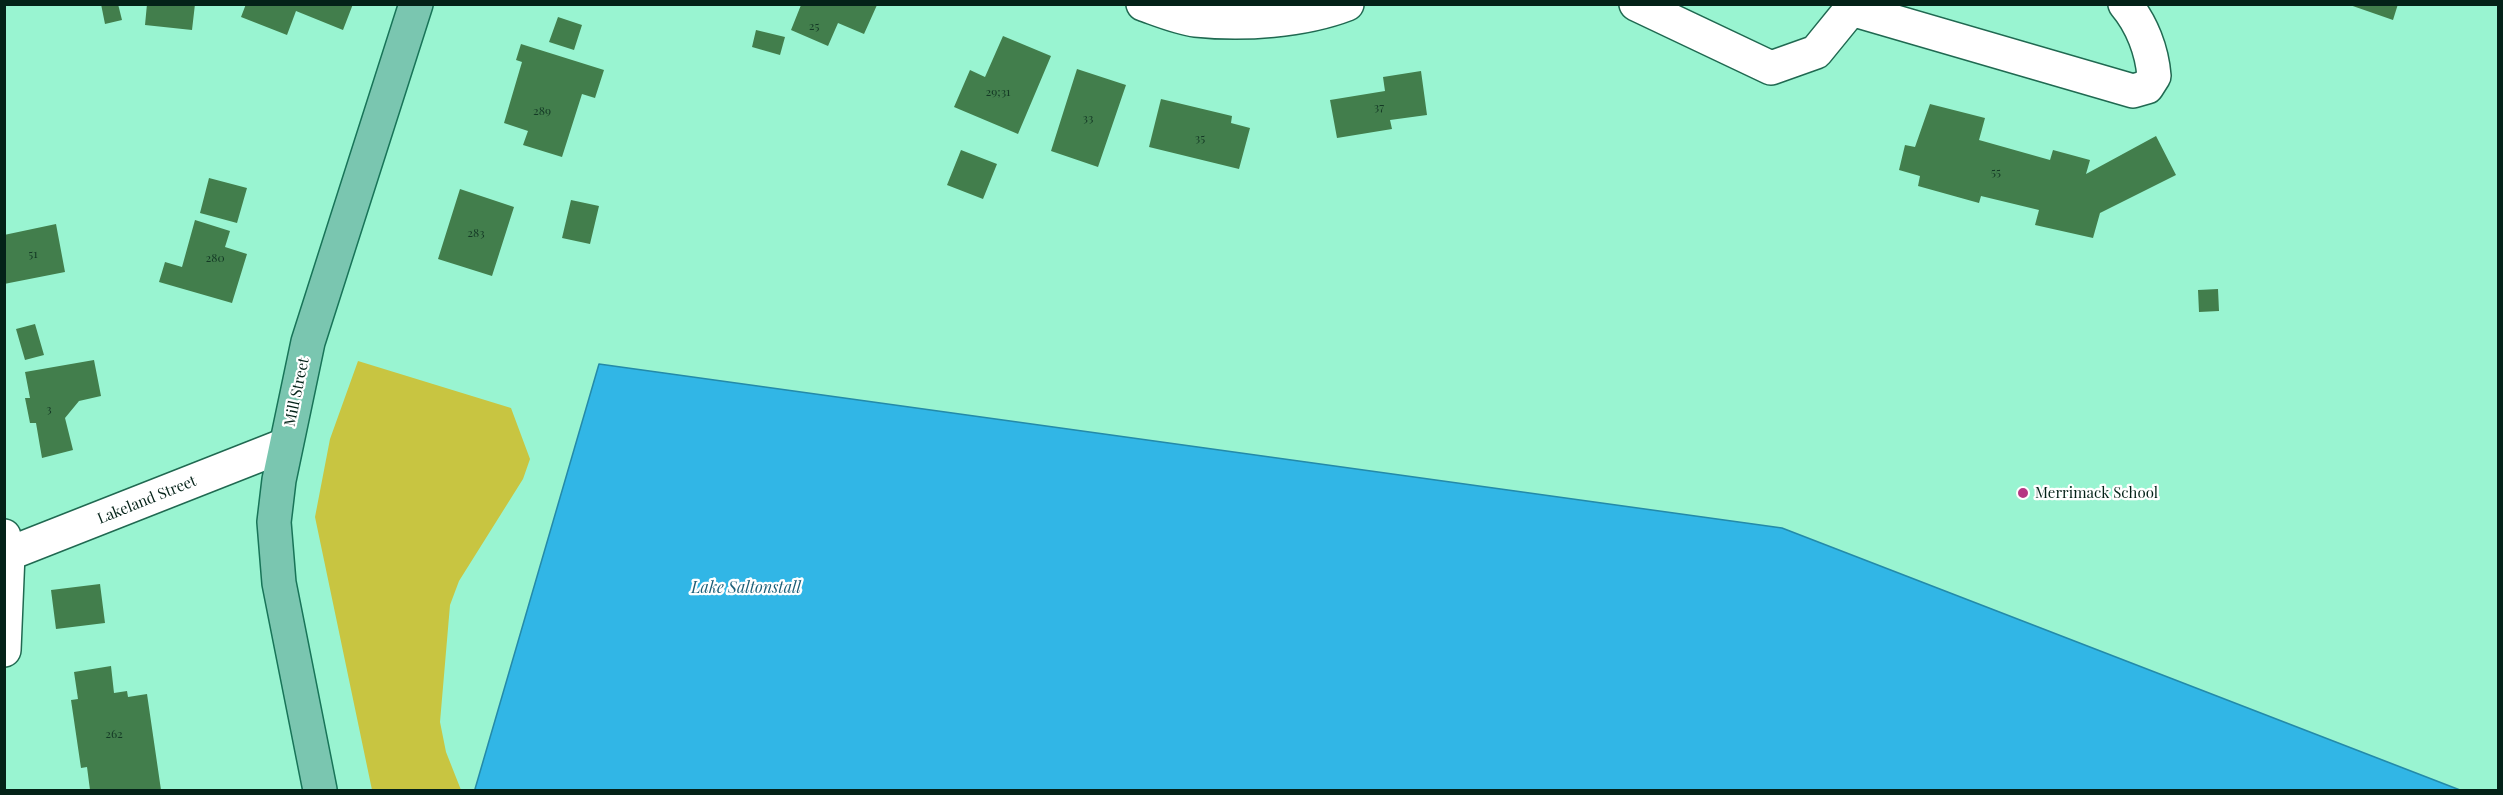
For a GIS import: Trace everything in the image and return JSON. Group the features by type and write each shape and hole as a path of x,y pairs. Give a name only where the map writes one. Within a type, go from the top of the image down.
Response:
{"main road":[{"name":"Mill Street","path":"320,790 279,583 274,522 285,445 308,342 415,6"}],"street":[{"path":"1143,4 1195,20 1262,21 1326,12 1347,4"},
{"path":"1636,4 1771,68 1816,52 1851,7 2133,91 2147,87 2154,76 2152,56 2134,14 2125,4"},
{"name":"Lakeland Street","path":"6,545 285,445"},
{"path":"4,650 6,545"}],"shaded area":[{"path":"358,361 511,408 530,459 523,479 459,581 450,605 440,722 446,752 461,790 372,790 315,517 330,439"}],"water":[{"name":"Lake Saltonstall","path":"599,364 1782,528 2460,790 477,790 475,789"}],"building":[{"path":"101,4 118,4 122,20 105,24"},
{"path":"147,4 195,4 192,30 145,25"},
{"path":"246,4 353,4 343,30 296,11 287,35 241,17"},
{"path":"2347,4 2398,4 2393,20"},
{"path":"801,5 877,5 864,34 838,23 828,46 791,30"},
{"path":"558,17 582,25 574,50 549,42"},
{"path":"756,30 785,37 780,55 752,47"},
{"path":"1003,36 1051,56 1018,134 954,107 970,70 985,77"},
{"path":"521,44 604,70 595,98 582,94 562,157 523,145 528,131 504,123 522,62 516,60"},
{"path":"1077,69 1126,85 1098,167 1051,151"},
{"path":"1421,71 1427,115 1390,120 1392,129 1337,138 1330,100 1385,91 1383,77"},
{"path":"1161,99 1232,116 1231,123 1250,128 1239,169 1149,147"},
{"path":"1930,104 1985,118 1979,140 2050,160 2053,150 2090,160 2086,174 2156,136 2176,175 2100,213 2093,238 2035,225 2039,210 1981,196 1979,203 1918,186 1920,176 1899,170 1905,145 1915,147"},
{"path":"961,150 997,164 983,199 947,185"},
{"path":"209,178 247,188 237,223 200,213"},
{"path":"460,189 514,207 492,276 438,259"},
{"path":"571,200 599,206 590,244 562,238"},
{"path":"195,220 230,231 225,247 247,254 232,303 159,282 165,262 182,267"},
{"path":"56,224 65,272 4,284 4,235"},
{"path":"2218,289 2219,311 2199,312 2198,290"},
{"path":"35,324 44,355 25,360 16,329"},
{"path":"94,360 101,396 79,401 65,418 73,450 42,458 36,423 30,423 25,398 30,398 25,372"},
{"path":"100,584 105,623 56,629 51,590"},
{"path":"111,666 114,693 127,691 128,697 147,694 161,790 90,790 87,767 81,768 71,700 78,699 74,672"}],"place":[{"name":"Merrimack School","path":"2023,493"}]}
